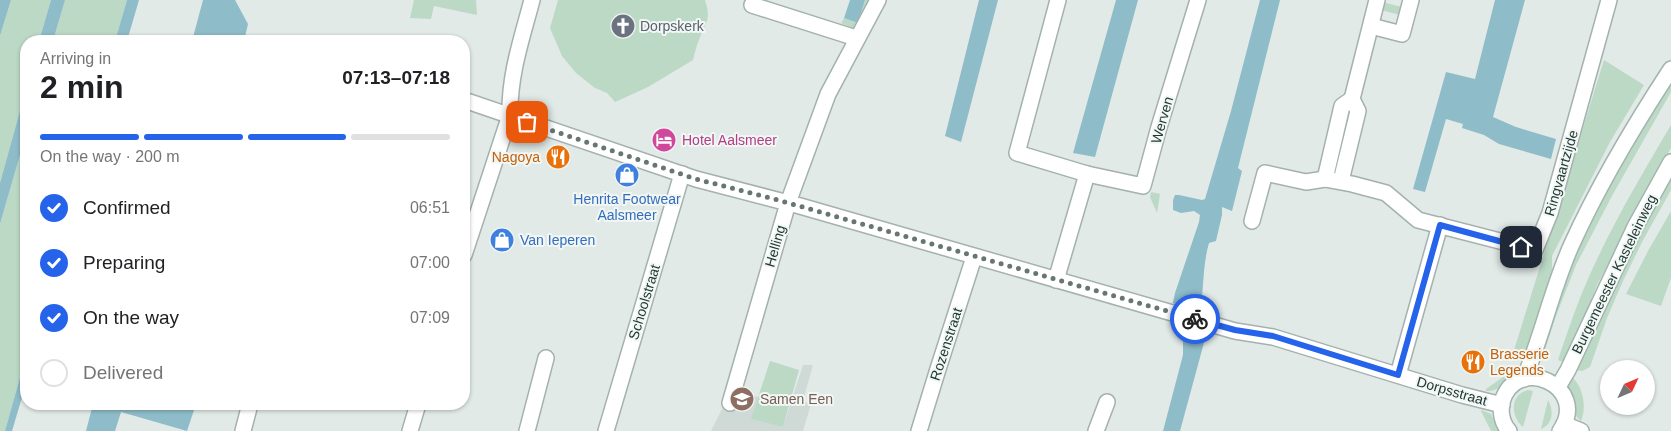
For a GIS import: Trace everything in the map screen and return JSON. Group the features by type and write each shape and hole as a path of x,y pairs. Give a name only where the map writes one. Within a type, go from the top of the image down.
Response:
{"street":[{"path":"470,237 510,115 513,69 532,0"},
{"name":"Helling","path":"730,403 788,203 828,94 856,38 878,0"},
{"name":"Werven","path":"1058,0 1017,153 1087,174 1143,186 1198,0"},
{"path":"1325,179 1342,106 1352,99 1377,0"},
{"path":"1370,26 1402,34 1411,0"},
{"name":"Ringvaartzijde","path":"1252,221 1265,173 1306,182 1325,179 1341,181 1386,193 1418,220 1534,250 1550,213 1609,0"},
{"path":"752,5 856,38"},
{"path":"1524,379 1570,246 1610,171 1671,69"},
{"path":"1341,181 1358,110 1352,99"},
{"name":"Dorpsstraat","path":"470,102 682,174 1235,330 1273,336 1502,405"},
{"name":"Burgemeester Kasteleinweg","path":"1558,387 1568,370 1634,227 1671,162"},
{"name":"Schoolstraat","path":"606,431 682,174"},
{"path":"1056,280 1087,174"},
{"path":"1398,375 1440,225"},
{"name":"Rozenstraat","path":"920,431 974,257"},
{"path":"527,431 546,358"},
{"path":"1508,430 1502,418 1502,405 1509,389 1524,379 1539,378 1549,381 1558,387 1562,393 1567,408 1562,428 1581,431"},
{"path":"1096,431 1108,402"},
{"path":"243,431 248,410"},
{"path":"410,431 416,410"}],"shaded area":[{"name":"Samen Een","path":"803,365 813,365 803,401 811,404 803,431 711,431 724,405 729,389 758,397 752,419 783,427"}],"green space":[{"path":"11,0 51,0 41,35 20,35 20,111 0,183 0,36"},
{"path":"65,0 127,0 117,35 55,35"},
{"path":"414,0 476,0 477,15 434,6 431,19 410,18"},
{"path":"558,0 705,0 708,17 693,60 648,87 615,102 607,93 595,88 576,73 562,56 550,28"},
{"path":"865,0 874,0 855,29 841,23 844,18 858,23"},
{"path":"1382,2 1402,7 1400,15 1381,10"},
{"path":"1604,60 1644,85 1610,142 1552,256 1552,268 1557,269 1527,356 1511,360"},
{"path":"1671,76 1671,92 1613,194 1576,265 1543,356 1538,355 1574,248"},
{"path":"1671,125 1671,148 1646,190 1597,285 1565,363 1558,360 1589,276 1634,189"},
{"path":"20,155 20,377 5,431 0,431 0,224"},
{"path":"1671,177 1671,190 1623,281 1607,318 1590,367 1582,371 1574,370 1625,262"},
{"path":"1151,192 1160,194 1157,213 1150,197"},
{"path":"1671,211 1671,278 1661,306 1626,294"},
{"path":"770,361 799,370 783,427 751,419"},
{"path":"1523,363 1522,370 1505,384 1491,391 1486,391 1486,389"},
{"path":"1571,376 1578,385 1583,397 1584,409 1581,421 1571,406 1569,388"},
{"path":"1528,390 1533,391 1523,427 1516,418 1514,407 1518,396"},
{"path":"1548,400 1552,413 1548,424 1541,429"},
{"path":"1482,410 1491,414 1499,431 1491,431"}],"water":[{"path":"0,0 11,0 0,36"},
{"path":"51,0 65,0 55,35 41,35"},
{"path":"127,0 139,0 129,35 117,35"},
{"path":"203,0 235,0 248,24 245,35 194,35"},
{"path":"850,0 865,0 858,23 844,18"},
{"path":"979,0 998,0 961,142 945,136"},
{"path":"1116,0 1138,0 1095,157 1073,153"},
{"path":"1260,0 1280,0 1238,168 1242,171 1232,211 1222,207 1216,241 1209,243 1197,327 1205,339 1180,431 1163,431 1183,355 1183,342 1180,335 1187,324 1172,307 1200,215 1194,211 1181,213 1173,210 1173,200 1175,195 1205,199 1231,111"},
{"path":"1495,0 1525,0 1493,117 1516,127 1556,139 1551,159 1499,144 1484,135 1462,128 1463,124 1446,119 1425,192 1413,189 1446,72 1475,79"},
{"path":"20,111 20,155 0,224 0,183"},
{"path":"20,377 20,404 12,431 5,431"},
{"path":"91,410 194,410 187,431 121,412 115,431 86,431"}],"pier":[{"path":"1172,303 1204,311 1203,314 1171,306"}],"way so far":[{"path":"527,122 696,179 778,200 1195,319"}],"place":[{"name":"Dorpskerk","path":"623,26"},
{"name":"Hotel Aalsmeer","path":"664,140"},
{"name":"Nagoya","path":"558,157"},
{"name":"Henrita Footwear Aalsmeer","path":"627,175"},
{"name":"Van Ieperen","path":"502,240"},
{"name":"Brasserie Legends","path":"1473,362"},
{"name":"Samen Een","path":"742,399"}],"route":[{"path":"1195,319 1235,330 1273,336 1398,375 1440,225 1521,247"}]}
